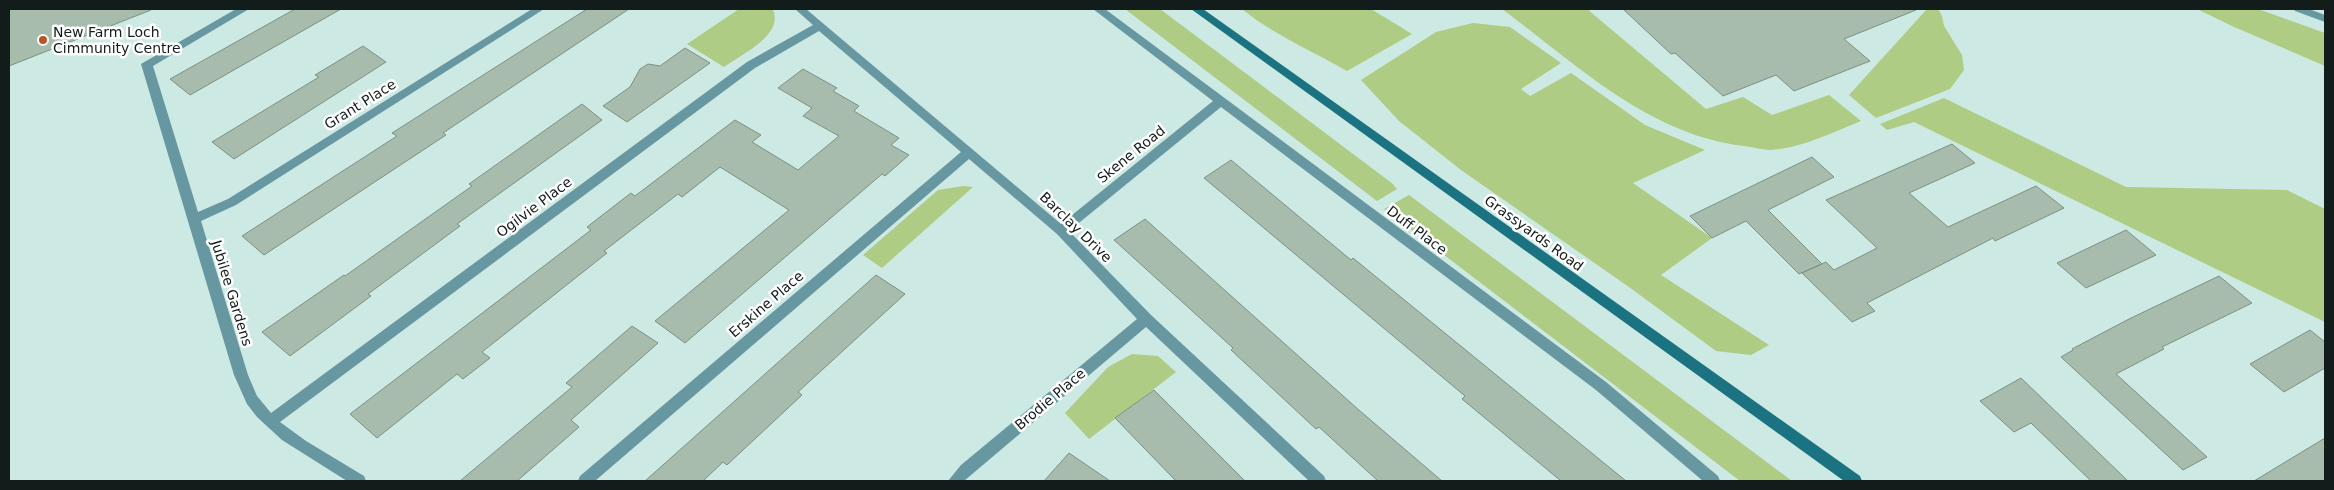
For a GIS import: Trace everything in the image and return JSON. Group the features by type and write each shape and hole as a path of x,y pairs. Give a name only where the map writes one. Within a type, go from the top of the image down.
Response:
{"main road":[{"name":"Grassyards Road","path":"1196,9 1855,481"}],"street":[{"name":"Jubilee Gardens","path":"244,9 147,64 241,375 253,401 271,421 302,446 359,481"},
{"name":"Grant Place","path":"194,219 232,202 539,9"},
{"name":"Barclay Drive","path":"800,9 1061,231 1146,319 1319,481"},
{"name":"Duff Place","path":"1098,9 1601,386 1713,481"},
{"path":"2300,9 2325,18"},
{"name":"Ogilvie Place","path":"271,421 751,65 820,26"},
{"name":"Skene Road","path":"1061,231 1220,101"},
{"name":"Erskine Place","path":"585,481 968,152"},
{"name":"Brodie Place","path":"955,481 966,469 1146,319"}],"green space":[{"path":"739,9 773,10 775,19 772,28 767,36 750,50 724,67 687,44"},
{"path":"1125,9 1160,9 1393,184 1397,189 1377,201"},
{"path":"1242,9 1371,9 1412,34 1347,71 1279,34"},
{"path":"1502,9 1587,9 1706,109 1743,97 1772,115 1829,95 1861,121 1817,139 1783,149 1764,150 1709,139 1677,128 1615,94"},
{"path":"1927,9 1938,9 1944,26 1962,55 1964,70 1950,89 1876,118 1849,95"},
{"path":"2197,9 2258,9 2325,33 2325,66 2232,26"},
{"path":"1473,23 1510,27 1561,63 1521,89 1530,96 1571,73 1645,125 1705,150 1633,183 1712,238 1661,275 1769,345 1751,355 1716,351 1629,287 1461,170 1399,121 1361,80 1436,32"},
{"path":"1944,98 2126,187 2287,190 2325,209 2325,322 1914,122 1887,130 1880,124"},
{"path":"963,186 973,187 882,268 863,255 938,190"},
{"path":"1409,195 1792,481 1740,481 1384,209"},
{"path":"1132,354 1158,356 1176,372 1089,439 1065,413 1108,367"}],"building":[{"name":"New Farm Loch Cimmunity Centre","path":"9,9 151,9 151,10 9,66"},
{"path":"295,9 341,9 190,95 170,79"},
{"path":"587,9 629,9 443,133 446,135 264,255 242,236 397,136 392,133"},
{"path":"1623,9 1916,10 1844,39 1870,61 1794,91 1776,75 1723,96 1675,53 1671,54"},
{"path":"363,46 386,62 234,159 212,142 319,77 315,75"},
{"path":"685,48 710,63 627,122 603,106 630,87 640,69 648,64 660,66"},
{"path":"803,69 837,88 833,91 859,106 854,111 899,138 891,145 909,155 885,176 882,174 685,343 655,321 789,210 720,167 682,197 678,194 604,251 607,253 482,352 490,358 463,379 457,374 377,438 350,414 591,230 587,227 631,193 635,196 735,120 761,135 752,142 798,170 839,136 803,116 812,108 778,88"},
{"path":"582,104 602,120 457,224 460,226 368,294 371,296 290,356 262,332 472,186 469,184"},
{"path":"1952,144 1975,163 1909,193 1948,227 2036,186 2064,208 1995,241 1993,238 1867,303 1875,311 1852,322 1802,273 1826,262 1834,270 1877,248 1826,200"},
{"path":"1812,157 1834,177 1768,210 1822,264 1799,274 1746,221 1712,238 1690,216"},
{"path":"1231,160 1351,260 1353,258 1626,481 1561,481 1462,399 1465,396 1204,178"},
{"path":"1145,219 1360,411 1442,481 1378,481 1319,427 1316,429 1231,350 1233,348 1114,240"},
{"path":"2126,230 2156,255 2086,288 2057,263"},
{"path":"876,275 905,294 798,392 802,395 727,465 723,462 703,481 645,481"},
{"path":"2219,276 2252,303 2162,347 2164,349 2116,374 2207,457 2183,470 2061,357 2072,349 2129,319"},
{"path":"632,326 658,343 571,420 579,427 517,481 460,481 572,387 566,383"},
{"path":"2310,330 2325,342 2325,368 2284,392 2250,364"},
{"path":"2021,378 2128,481 2091,481 2031,423 2014,432 1980,401"},
{"path":"1154,390 1245,481 1176,481 1115,418"},
{"path":"2325,438 2325,481 2254,481"},
{"path":"1069,453 1110,481 1044,481"}],"place":[{"name":"New Farm Loch Cimmunity Centre","path":"43,40"}]}
